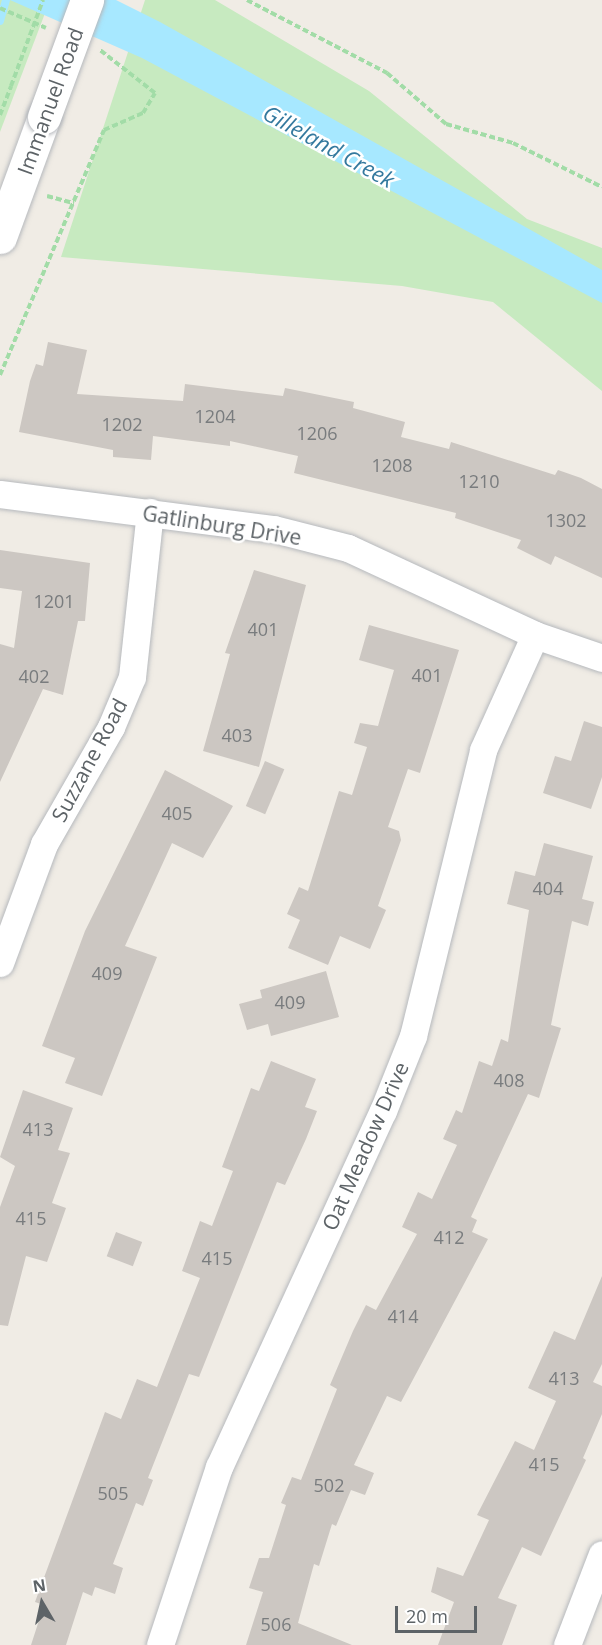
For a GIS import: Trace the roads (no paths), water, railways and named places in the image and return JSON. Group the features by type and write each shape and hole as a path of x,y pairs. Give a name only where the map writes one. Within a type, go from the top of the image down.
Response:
{"street":[{"name":"Immanuel Road","path":"0,237 87,0"},
{"name":"Gatlinburg Drive","path":"0,494 274,529 348,548 535,635 602,658"},
{"name":"Suzzane Road","path":"0,963 44,844 111,727 132,677 150,512"},
{"name":"Oat Meadow Drive","path":"160,1645 219,1467 383,1111 413,1036 483,750 535,635"},
{"path":"567,1645 602,1554"}],"water":[{"name":"Gilleland Creek","path":"10,0 116,0 160,22 602,270 602,303 142,58"}],"waterway":[{"path":"0,21 6,0"}]}
